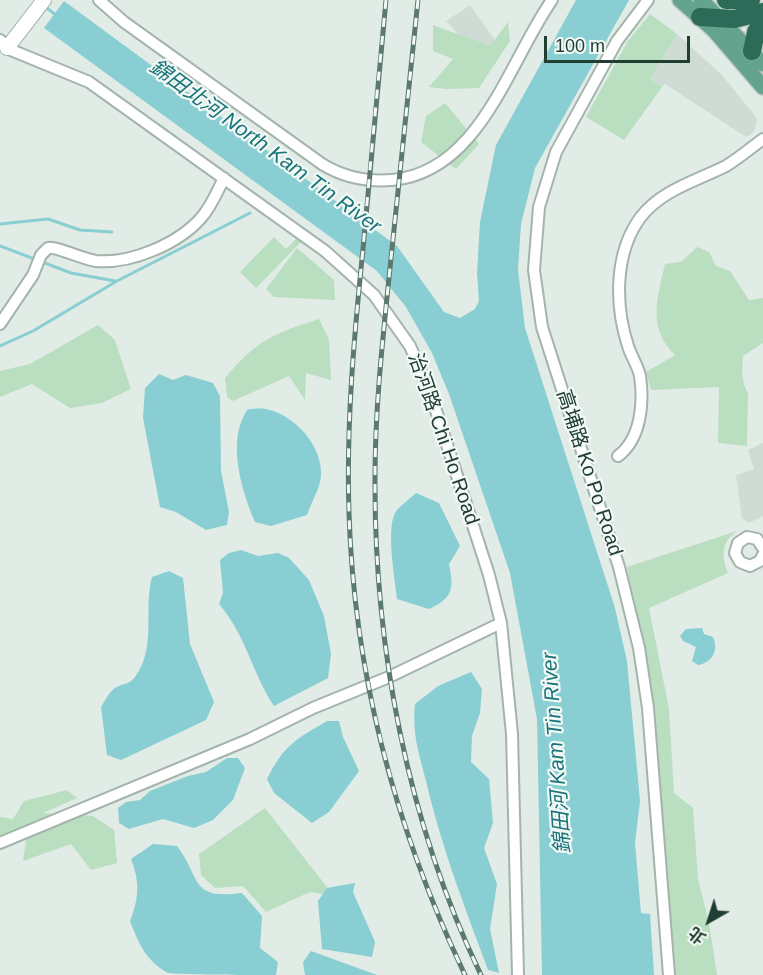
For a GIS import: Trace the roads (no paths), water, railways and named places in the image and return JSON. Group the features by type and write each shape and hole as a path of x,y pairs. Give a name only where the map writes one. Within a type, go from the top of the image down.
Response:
{"highway":[{"path":"726,0 751,0"},
{"path":"700,8 723,20 763,12"},
{"path":"758,58 756,32 763,22"}],"main road":[{"path":"680,0 700,8 763,87"},
{"path":"723,20 758,58"}],"street":[{"path":"2,47 19,34 44,0"},
{"path":"99,0 124,22 322,164 348,175 381,180 404,178 427,171 461,147 480,123 552,0"},
{"name":"高埔路 Ko Po Road","path":"648,0 617,41 556,152 538,207 534,270 542,327 619,567 639,648 648,708 669,975"},
{"name":"治河路 Chi Ho Road","path":"2,47 89,82 224,178 342,263 374,295 402,332 431,394 489,575 501,623 512,734 518,975"},
{"path":"618,456 626,450 635,435 641,395 640,374 628,346 619,297 621,268 632,232 642,216 662,196 726,166 763,139"},
{"path":"0,324 33,275 41,255 53,247 71,256 97,261 126,259 143,253 195,224 207,210 224,178"},
{"path":"0,843 250,739 313,708 389,677 501,623"}],"water":[{"name":"錦田河 Kam Tin River","path":"576,0 629,0 535,168 521,224 518,270 525,328 615,608 627,661 640,801 635,843 641,913 650,914 654,975 542,975 537,719 510,573 449,394 432,353 406,307 377,271 44,28 64,1 397,246 444,312 460,318 475,309 479,301 477,273 480,222 496,145"},
{"path":"159,374 173,380 186,375 213,383 220,396 221,471 229,512 227,525 206,530 176,512 160,507 143,418 145,388"},
{"path":"248,409 266,409 277,412 297,425 312,443 320,465 321,476 307,515 271,526 255,522 241,480 237,450 241,421"},
{"path":"416,493 439,503 460,546 449,564 450,592 443,601 429,609 397,599 393,568 392,521 397,510"},
{"path":"241,550 258,556 278,553 289,558 309,580 324,616 331,654 328,678 274,706 236,629 219,604 223,593 220,560 229,553"},
{"path":"169,571 183,578 190,644 214,702 206,720 121,760 107,755 101,707 109,694 133,679 142,665 148,641 152,577"},
{"path":"702,628 704,634 713,637 715,651 707,662 698,665 692,661 696,647 683,641 680,636 686,629"},
{"path":"471,672 482,689 480,713 472,736 471,762 489,779 493,823 484,848 497,884 490,929 499,973 488,970 454,877 432,805 415,734 415,704 438,686"},
{"path":"327,721 339,721 343,737 359,771 329,812 312,823 274,793 267,779 279,758 291,744"},
{"path":"227,758 238,758 245,768 233,800 213,820 194,828 163,819 129,829 119,823 118,808 126,802 140,800 150,791 188,776 206,772"},
{"path":"153,844 177,846 199,884 205,890 225,894 242,893 262,916 260,948 278,962 276,975 168,973 154,963 140,944 130,921 137,890 136,875 131,859"},
{"path":"355,883 353,892 375,942 372,957 322,949 318,901 327,888"},
{"path":"311,951 377,975 305,975 303,962"}],"waterway":[{"name":"錦田北河 North Kam Tin River","path":"44,6 56,15"},
{"path":"0,346 33,331 117,281 250,213"},
{"path":"0,224 48,219 80,230 112,232"},
{"path":"0,246 71,273 115,281"}],"railway":[{"path":"386,0 352,381 348,480 353,573 360,632 383,750 418,864 465,975"},
{"path":"418,0 380,372 375,451 376,541 389,669 400,732 415,795 433,856 455,916 481,975"}]}
